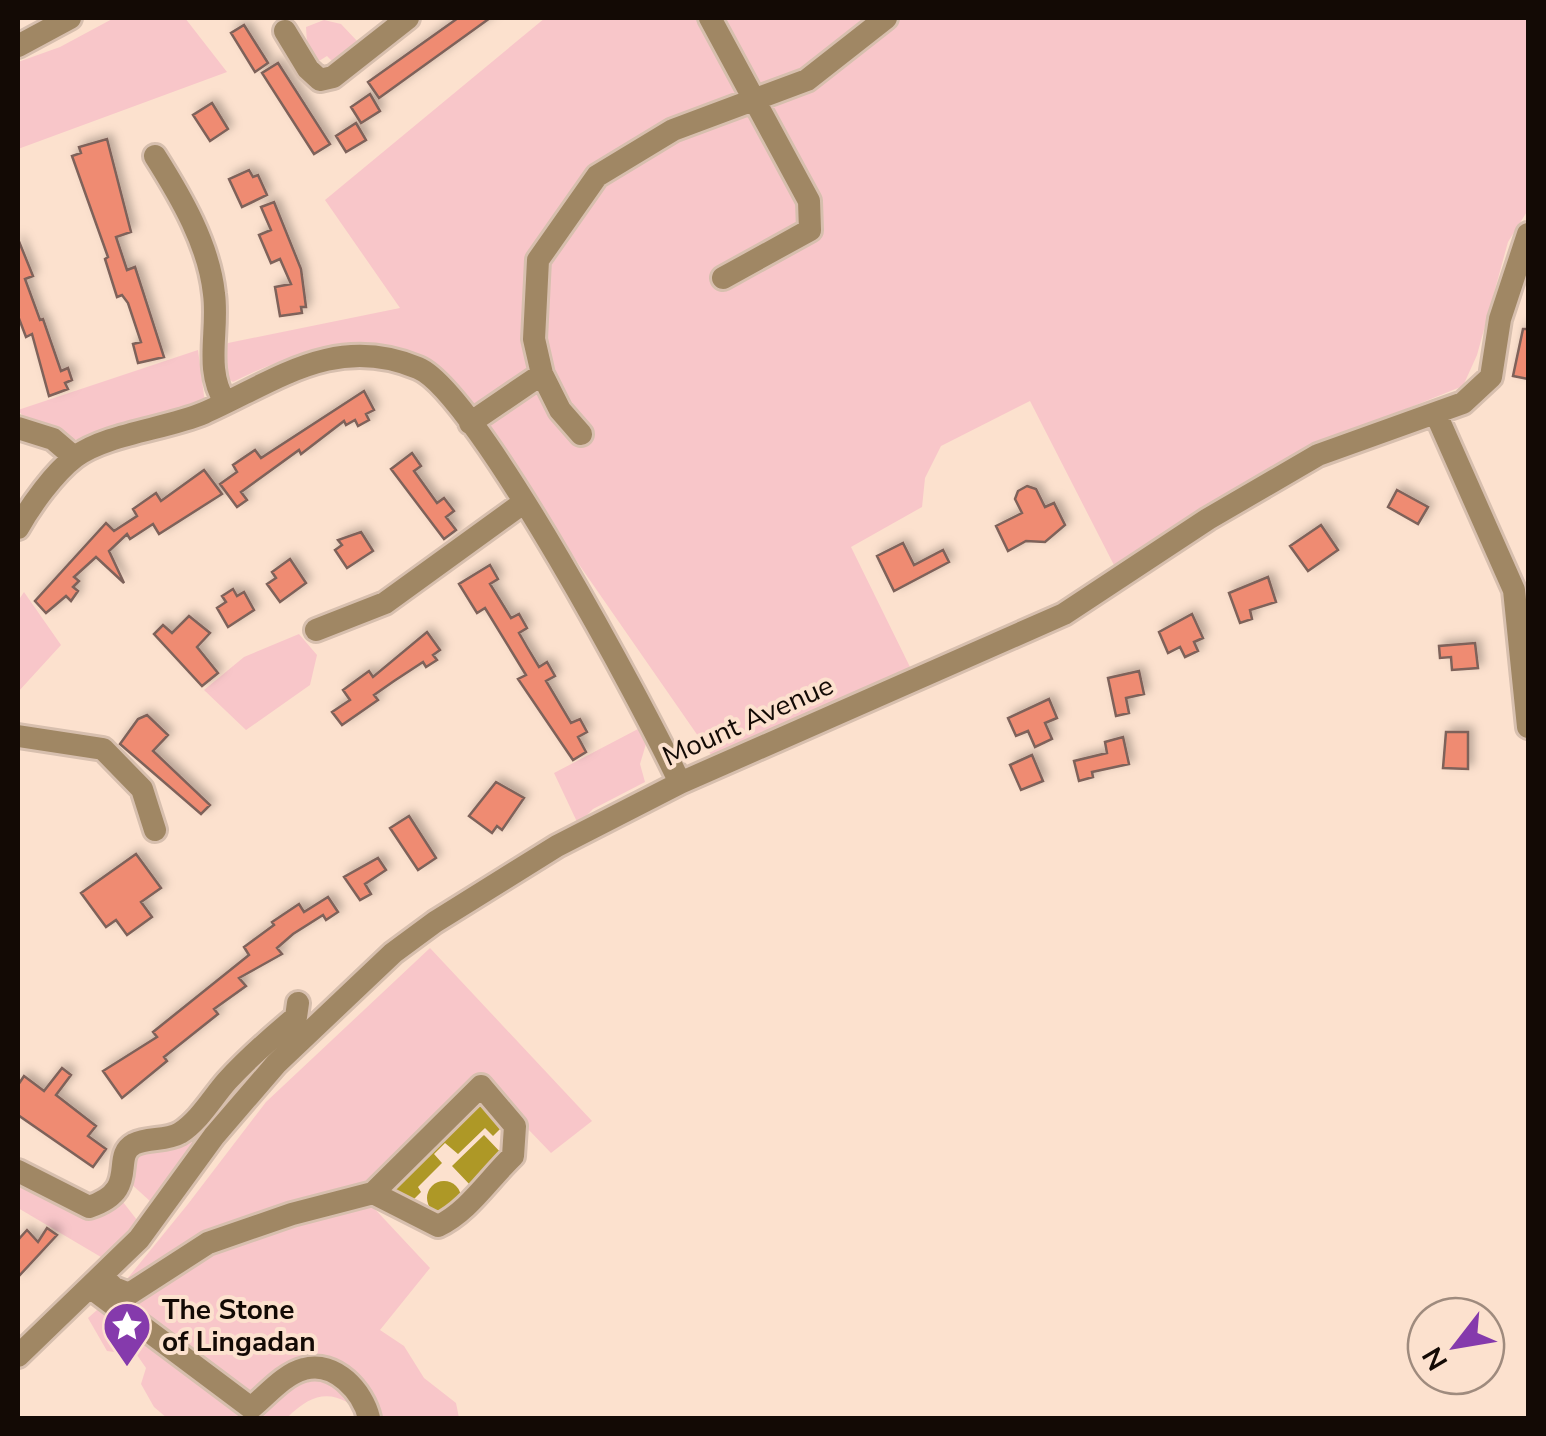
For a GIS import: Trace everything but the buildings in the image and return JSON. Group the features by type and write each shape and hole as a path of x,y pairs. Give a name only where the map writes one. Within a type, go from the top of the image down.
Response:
{"street":[{"path":"18,46 70,18"},
{"path":"285,31 308,69 320,80 333,77 408,18"},
{"path":"710,18 809,201 810,230 723,278"},
{"path":"581,434 551,416 534,339 538,260 566,216 597,176 633,150 704,117 806,80 886,18"},
{"path":"155,156 204,250 214,294 216,387 226,402"},
{"name":"Mount Avenue","path":"18,1356 97,1282 156,1215 246,1096 393,954 494,882 680,784 1064,614 1208,519 1318,455 1464,403 1491,377 1500,318 1528,234"},
{"path":"18,528 74,457 99,445 172,427 265,380 320,360 347,356 421,368 470,423 524,502 647,716 680,784"},
{"path":"470,423 542,374"},
{"path":"1436,414 1514,590 1528,727"},
{"path":"18,428 53,440 74,457"},
{"path":"316,630 385,602 524,502"},
{"path":"18,736 103,749 142,789 155,830"},
{"path":"18,1171 88,1208 108,1201 120,1190 125,1154 134,1144 179,1133 200,1116 250,1057 296,1017 298,1003"},
{"path":"97,1282 129,1294 208,1243 292,1214 373,1193 482,1086 515,1126 513,1156 478,1189 459,1216 448,1222 438,1226 373,1193"},
{"path":"120,1190 156,1215"},
{"path":"97,1282 251,1408 286,1378 316,1368 347,1381 361,1398 369,1418"}],"shaded area":[{"path":"114,18 185,18 227,72 18,149 18,62 60,47"},
{"path":"545,18 1528,18 1528,210 1508,242 1477,355 1463,386 1292,455 1116,569 1030,401 941,446 925,478 922,507 851,547 912,671 714,759 444,370 393,353 358,347 302,355 233,382 225,376 222,354 228,343 400,308 325,200"},
{"path":"324,20 341,24 358,42 332,61 327,56 319,61 307,43 306,27"},
{"path":"198,350 205,403 89,440 66,439 59,429 31,426 18,410"},
{"path":"24,592 61,645 18,692 18,601"},
{"path":"299,634 317,655 310,685 246,730 204,690 244,657"},
{"path":"638,729 646,744 640,764 645,782 593,809 578,824 554,773"},
{"path":"430,948 592,1121 551,1153 478,1077 358,1191 430,1268 380,1330 404,1346 424,1378 456,1403 459,1418 367,1418 347,1402 327,1396 308,1401 287,1418 167,1418 154,1407 141,1384 146,1368 137,1355 107,1351 88,1318 114,1295 266,1102"},
{"path":"482,1094 508,1121 493,1136 485,1128 458,1154 445,1143 434,1154 442,1163 418,1187 421,1192 408,1205 389,1185"},
{"path":"212,1123 151,1202 129,1182 132,1160 146,1150 173,1145"},
{"path":"484,1135 504,1156 472,1187 452,1166"},
{"path":"18,1178 123,1202 137,1220 106,1260 18,1208"},
{"path":"444,1181 456,1186 461,1198 456,1210 444,1215 432,1210 427,1198 432,1186"}],"place":[{"name":"The Stone of Lingadan","path":"127,1368"}]}
